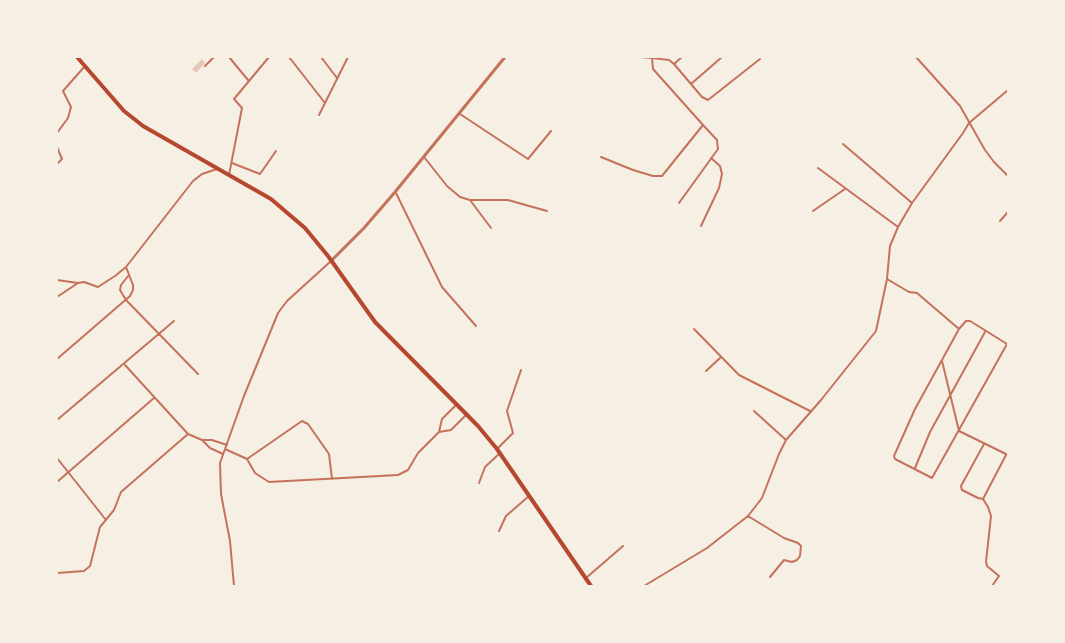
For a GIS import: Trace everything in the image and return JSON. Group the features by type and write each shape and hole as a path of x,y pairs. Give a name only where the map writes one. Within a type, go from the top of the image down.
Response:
{"main road":[{"path":"77,57 124,111 157,136 271,199 305,228 375,321 467,414 499,451 591,586"}],"street":[{"path":"205,66 214,57"},
{"path":"229,57 249,81"},
{"path":"229,176 242,108 234,99 269,57"},
{"path":"289,57 325,102"},
{"path":"321,57 337,78"},
{"path":"319,115 348,57"},
{"path":"234,586 229,535 219,476 223,454 278,313 287,301 364,228 505,57"},
{"path":"639,57 669,60 702,97 711,100 760,59"},
{"path":"674,64 682,57"},
{"path":"691,84 722,57"},
{"path":"916,57 960,106 994,162 1008,176"},
{"path":"652,58 654,69 717,140 718,149 679,203"},
{"path":"57,133 68,118 71,107 63,91 85,66"},
{"path":"645,586 707,548 748,516 766,491 778,454 786,440 876,331 887,279 890,246 897,227 969,123 1008,90"},
{"path":"460,114 528,159 551,131"},
{"path":"601,157 633,170 653,176 662,176 703,125"},
{"path":"843,144 912,203"},
{"path":"57,147 63,159 57,164"},
{"path":"232,163 260,174 276,151"},
{"path":"423,157 454,193 470,200 508,200 547,211"},
{"path":"701,226 719,188 722,174 720,166 711,158"},
{"path":"818,168 897,227"},
{"path":"57,280 84,282 98,287 126,267 193,181 202,174 217,169"},
{"path":"813,211 845,189"},
{"path":"395,192 442,287 476,326"},
{"path":"470,200 491,228"},
{"path":"1000,221 1008,212"},
{"path":"57,359 126,300 134,288 126,267"},
{"path":"129,275 120,290 126,300 198,374"},
{"path":"887,279 909,292 917,293 959,329"},
{"path":"57,297 78,283"},
{"path":"57,420 174,321"},
{"path":"966,321 970,321 1007,344 932,478 895,459 894,456 915,409 959,329 966,321"},
{"path":"694,329 739,375 810,411"},
{"path":"915,468 930,432 985,331"},
{"path":"706,371 720,358"},
{"path":"942,361 958,431"},
{"path":"125,364 188,434 223,454"},
{"path":"479,483 484,467 513,433 507,411 521,370"},
{"path":"57,483 154,398"},
{"path":"225,449 247,459 255,474 269,482 398,475 408,470 418,453 439,432 442,419 457,404"},
{"path":"754,411 786,440"},
{"path":"439,432 451,430 467,414"},
{"path":"247,459 302,421 308,424 329,454 332,479"},
{"path":"958,431 1007,455 983,499"},
{"path":"57,573 84,571 90,566 100,527 114,510 121,492 188,434"},
{"path":"202,441 212,440 227,444"},
{"path":"984,444 961,488 983,499 991,516 986,562 987,566 999,576 992,586"},
{"path":"57,458 106,520"},
{"path":"499,531 506,516 529,496"},
{"path":"748,516 801,546 797,560 792,562 784,560 770,577"},
{"path":"586,578 623,546"}],"building":[{"path":"202,59 205,63 196,73 192,69"}]}
